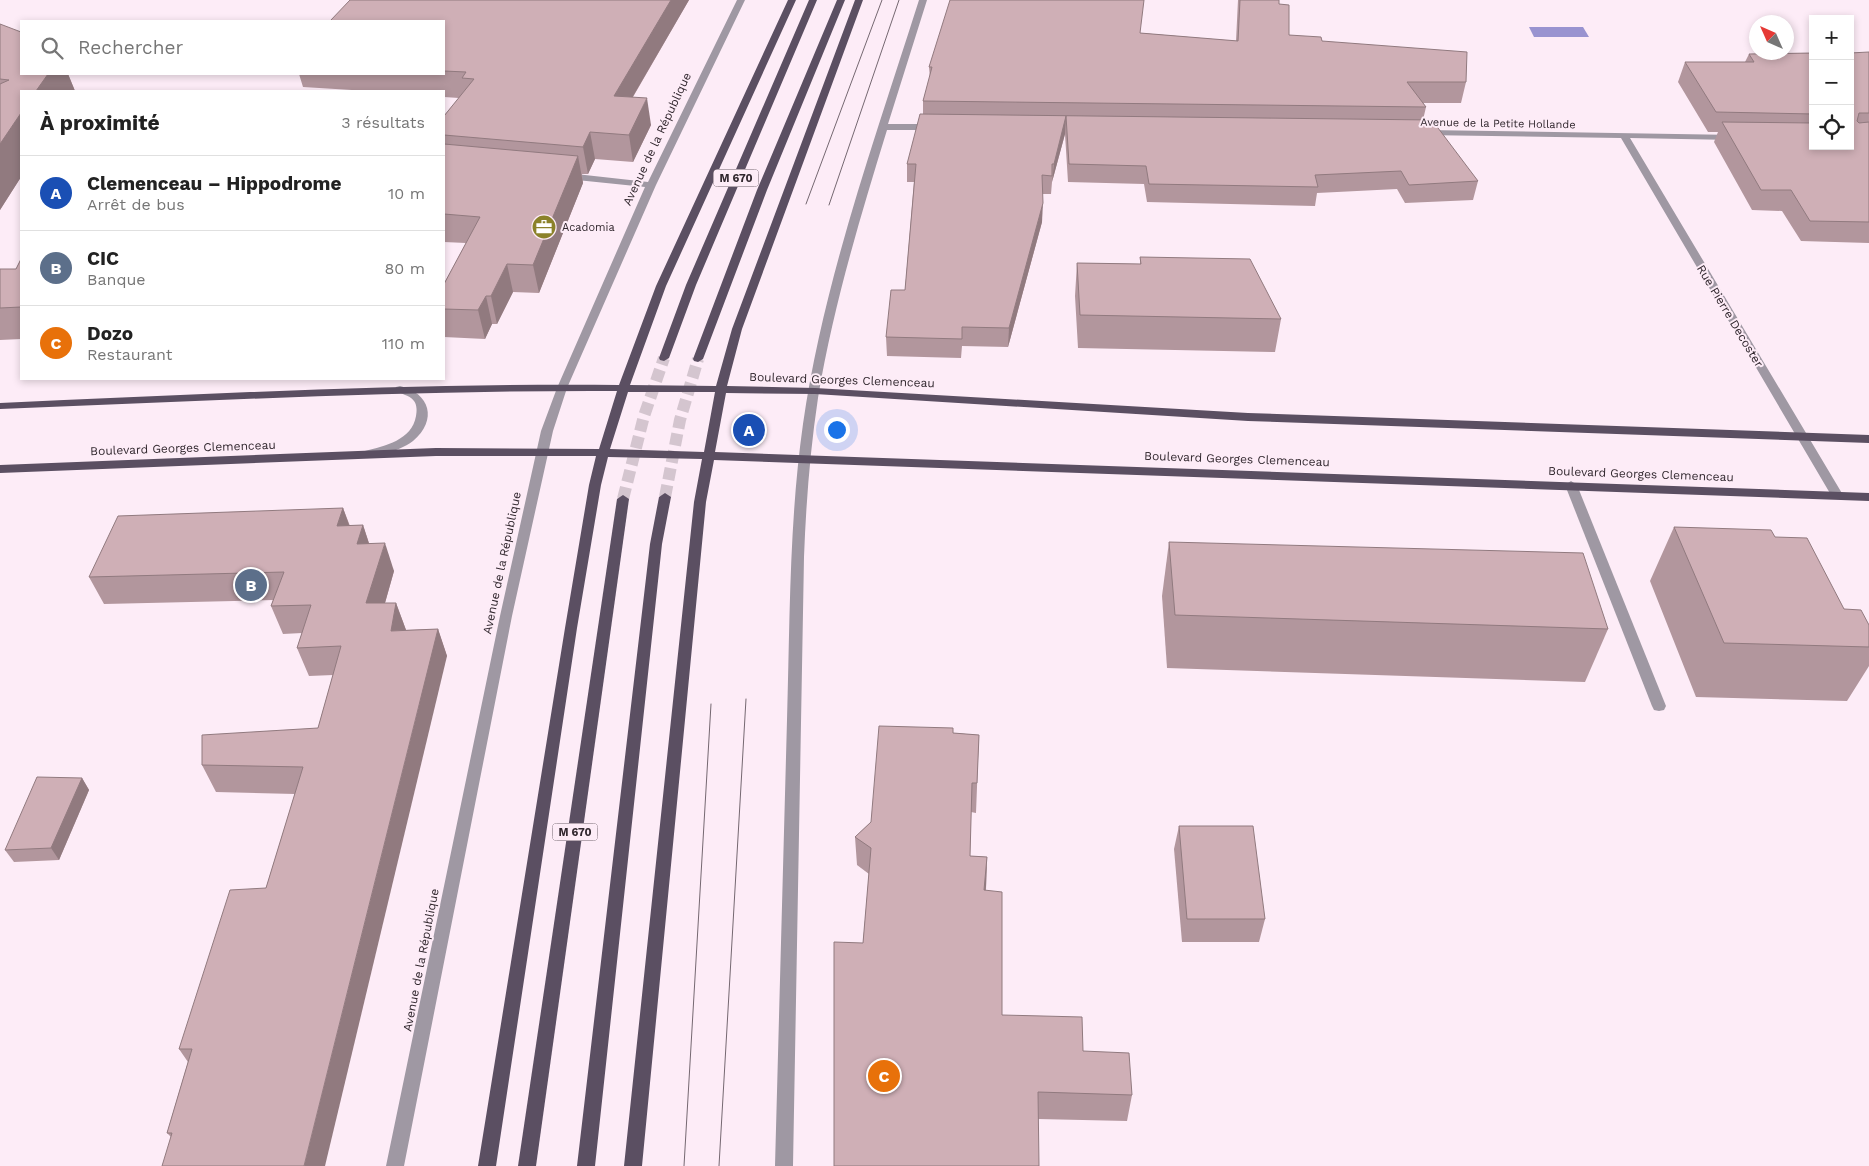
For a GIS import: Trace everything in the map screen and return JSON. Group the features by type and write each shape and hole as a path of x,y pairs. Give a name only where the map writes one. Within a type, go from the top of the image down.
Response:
{"main road":[{"path":"487,1166 571,628 591,507 603,453 640,338 661,286 792,0"},
{"name":"M 670","path":"664,358 691,285 813,0"},
{"name":"M 670","path":"698,359 762,190 841,0"},
{"path":"634,1166 697,531 708,456 721,389 738,329 859,0"},
{"path":"0,406 400,389 562,388"},
{"name":"Boulevard Georges Clemenceau","path":"562,388 815,391 1248,417 1869,439"},
{"name":"Boulevard Georges Clemenceau","path":"0,469 366,455 542,451 804,458 1869,496"},
{"path":"586,1166 656,544 665,497"},
{"name":"M 670","path":"527,1166 623,498"}],"street":[{"name":"Avenue de la République","path":"395,1166 506,616 549,423 562,388 651,185 741,0"},
{"path":"784,1166 798,557 804,458 822,347 884,127 924,0"},
{"path":"884,127 948,128"},
{"name":"Avenue de la Petite Hollande","path":"1415,133 1748,137"},
{"name":"Rue Pierre Decoster","path":"1624,136 1837,495"},
{"path":"561,176 651,185"},
{"name":"Boulevard Georges Clemenceau","path":"366,455 396,446 408,439 421,423 422,407 419,400 414,394 400,389"},
{"path":"1571,485 1659,706"}],"shaded area":[{"path":"1529,27 1583,27 1589,37 1534,37"}],"building":[{"path":"350,0 671,0 614,96 647,98 629,135 590,132 583,147 445,135 445,115 474,79 462,78 466,72 445,71 445,20 331,20"},
{"path":"950,0 1144,0 1140,33 1238,41 1240,0 1279,0 1279,4 1289,5 1289,35 1321,37 1322,41 1467,52 1466,82 1407,82 1426,107 923,101 932,67 929,67"},
{"path":"0,24 20,32 20,75 47,75 37,90 20,90 20,114 0,144 0,84 9,80 0,79"},
{"path":"1869,52 1869,113 1859,113 1857,121 1859,123 1869,122 1869,222 1810,221 1791,190 1761,190 1722,122 1809,123 1809,150 1854,150 1854,53"},
{"path":"1794,53 1809,53 1809,114 1716,112 1685,62 1794,60"},
{"path":"920,114 1432,120 1478,181 1409,185 1401,171 1315,175 1318,187 1149,184 1146,166 1069,164 1066,116 1054,164 1052,164 1052,176 1042,175 1043,203 1009,328 962,327 962,339 886,337 891,290 905,290 916,164 907,164"},
{"path":"445,144 578,156 533,265 507,264 491,296 486,296 478,310 445,309 445,282 480,217 445,214"},
{"path":"1140,257 1250,259 1281,319 1080,315 1077,263 1141,264"},
{"path":"20,261 20,307 0,308 0,269 16,269"},
{"path":"343,508 337,526 363,525 357,544 385,543 366,603 396,603 391,631 438,629 304,1166 162,1166 172,1133 167,1133 192,1049 179,1049 230,890 266,888 303,767 202,765 202,735 318,728 341,646 297,648 311,605 271,606 284,572 89,577 118,516"},
{"path":"1674,527 1771,530 1775,537 1807,538 1844,609 1861,610 1869,625 1869,647 1724,643"},
{"path":"1169,542 1583,553 1608,629 1175,615"},
{"path":"879,726 953,728 953,733 979,735 977,783 972,783 970,856 987,857 984,890 1002,892 1002,1015 1082,1017 1083,1051 1129,1053 1132,1095 1038,1092 1039,1166 834,1166 834,942 863,943 871,848 855,837 871,822"},
{"path":"37,777 82,778 51,848 5,850"},
{"path":"1179,826 1253,826 1265,919 1187,919"}],"tunnel":[{"path":"623,499 644,416 664,358"},
{"path":"665,497 680,420 698,359"}],"tram line":[{"path":"806,204 882,0"},
{"path":"829,205 899,0"},
{"path":"719,1166 746,699"},
{"path":"684,1166 711,704"}],"place":[{"name":"Acadomia","path":"544,227"},
{"name":"Clemenceau – Hippodrome","path":"749,430"},
{"name":"CIC","path":"251,585"},
{"name":"Dozo","path":"884,1076"}]}
